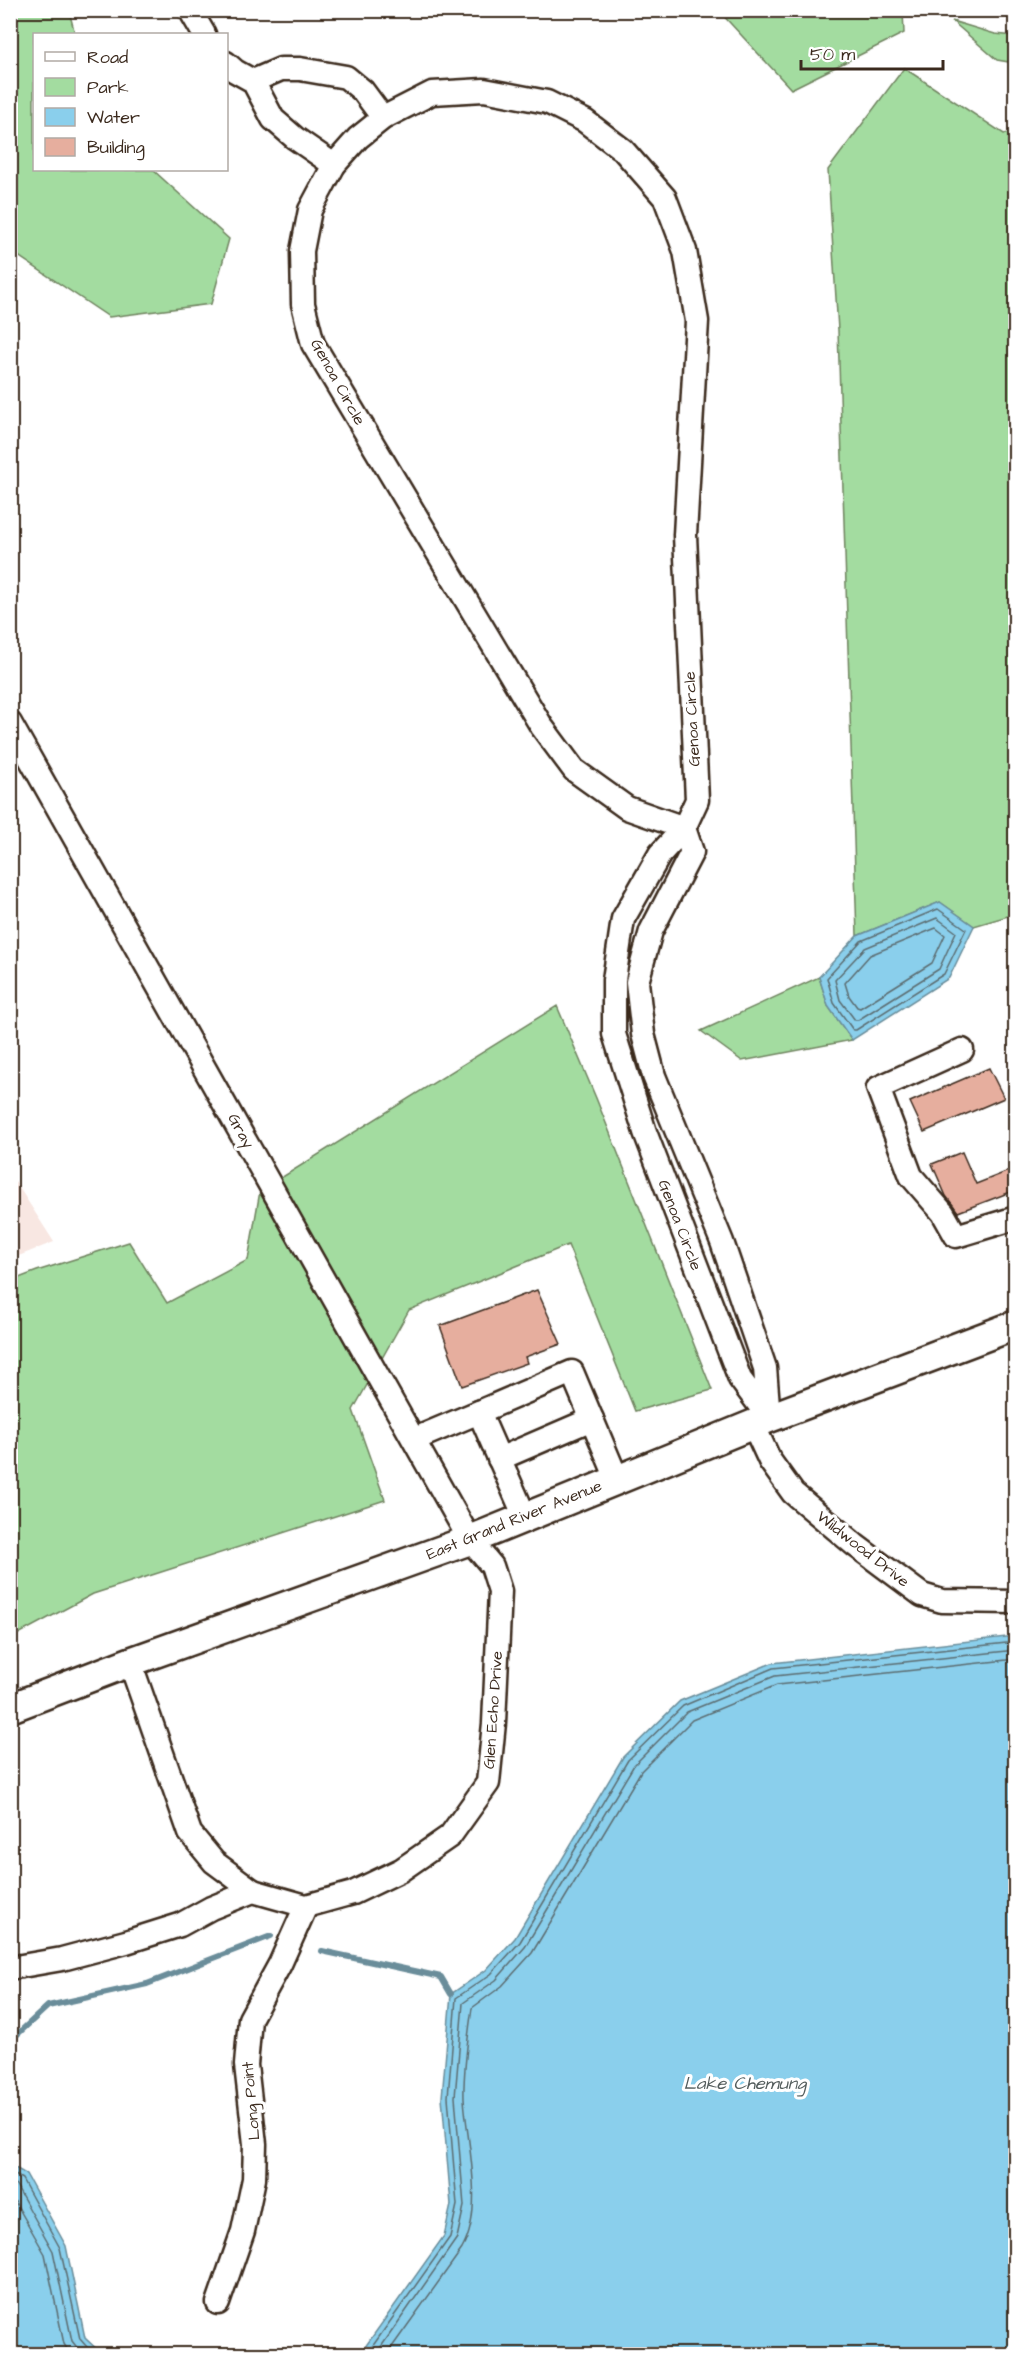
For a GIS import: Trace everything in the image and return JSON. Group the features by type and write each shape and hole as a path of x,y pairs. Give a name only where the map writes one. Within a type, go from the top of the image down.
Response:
{"main road":[{"name":"East Grand River Avenue","path":"10,1708 130,1662 470,1540 761,1421 1016,1325"}],"street":[{"path":"190,10 203,33"},
{"path":"228,65 253,81 273,119 295,138 334,165"},
{"path":"253,81 281,69 300,69 346,77 363,91 383,118"},
{"name":"Genoa Circle","path":"684,828 627,808 574,770 542,727 313,344 303,304 302,251 310,210 334,165 358,138 383,118 432,93 484,90 547,102 585,121 623,150 665,198 685,251 697,321 685,535 697,800 684,828 660,855 623,920 614,980 614,1034 645,1132 715,1317 740,1379 761,1421"},
{"name":"Gray","path":"10,723 470,1540"},
{"name":"Genoa Circle","path":"684,828 692,852 651,931 638,982 643,1034 654,1076 722,1242 765,1368 761,1421"},
{"path":"614,980 638,982"},
{"path":"963,1050 878,1088 911,1176 943,1213 956,1236 1016,1218"},
{"path":"645,1132 674,1124"},
{"path":"715,1317 744,1306"},
{"path":"415,1439 572,1372 617,1479"},
{"path":"479,1412 525,1517"},
{"path":"499,1458 592,1419"},
{"name":"Wildwood Drive","path":"761,1421 770,1461 793,1493 864,1553 922,1595 942,1601 1016,1602"},
{"name":"Glen Echo Drive","path":"306,1906 353,1893 401,1870 450,1836 488,1783 494,1723 500,1591 492,1566 470,1540"},
{"path":"130,1662 190,1833 214,1862 253,1891 306,1906"},
{"path":"10,1968 62,1959 180,1925 211,1908 253,1891"},
{"name":"Long Point","path":"218,2303 243,2231 254,2179 255,2144 246,2066 250,2019 280,1964 306,1906"}],"shaded area":[{"path":"11,1175 54,1242 10,1259"}],"green space":[{"path":"10,11 69,11 75,33 33,33 33,171 154,171 229,239 211,304 109,317 11,251"},
{"path":"719,11 903,11 904,33 791,89"},
{"path":"952,21 995,34 1015,36 1015,63 997,60"},
{"path":"904,68 1004,134 1015,132 1015,914 974,926 940,902 857,936 838,330 828,170"},
{"path":"819,977 828,1006 852,1040 742,1061 701,1031"},
{"path":"557,1006 712,1390 635,1411 568,1245 409,1310 353,1410 385,1500 93,1594 11,1638 11,1281 129,1242 167,1303 248,1260 260,1191"}],"water":[{"path":"940,902 974,926 949,978 852,1040 828,1006 819,977 857,936"},
{"name":"Lake Chemung","path":"1015,1636 1015,2354 360,2354 444,2236 451,2205 442,2097 451,1994 486,1970 515,1938 623,1757 680,1701 772,1663"},
{"path":"10,2165 26,2174 66,2246 85,2338 102,2354 11,2354"}],"building":[{"path":"989,1068 1004,1098 924,1132 910,1102"},
{"path":"962,1152 976,1184 1016,1168 1016,1190 958,1212 946,1196 932,1164"},
{"path":"537,1290 561,1344 525,1357 527,1363 462,1386 440,1326"}],"waterway":[{"path":"10,2041 48,2006 147,1984 271,1936"},
{"path":"322,1951 441,1977 451,1994"}]}
